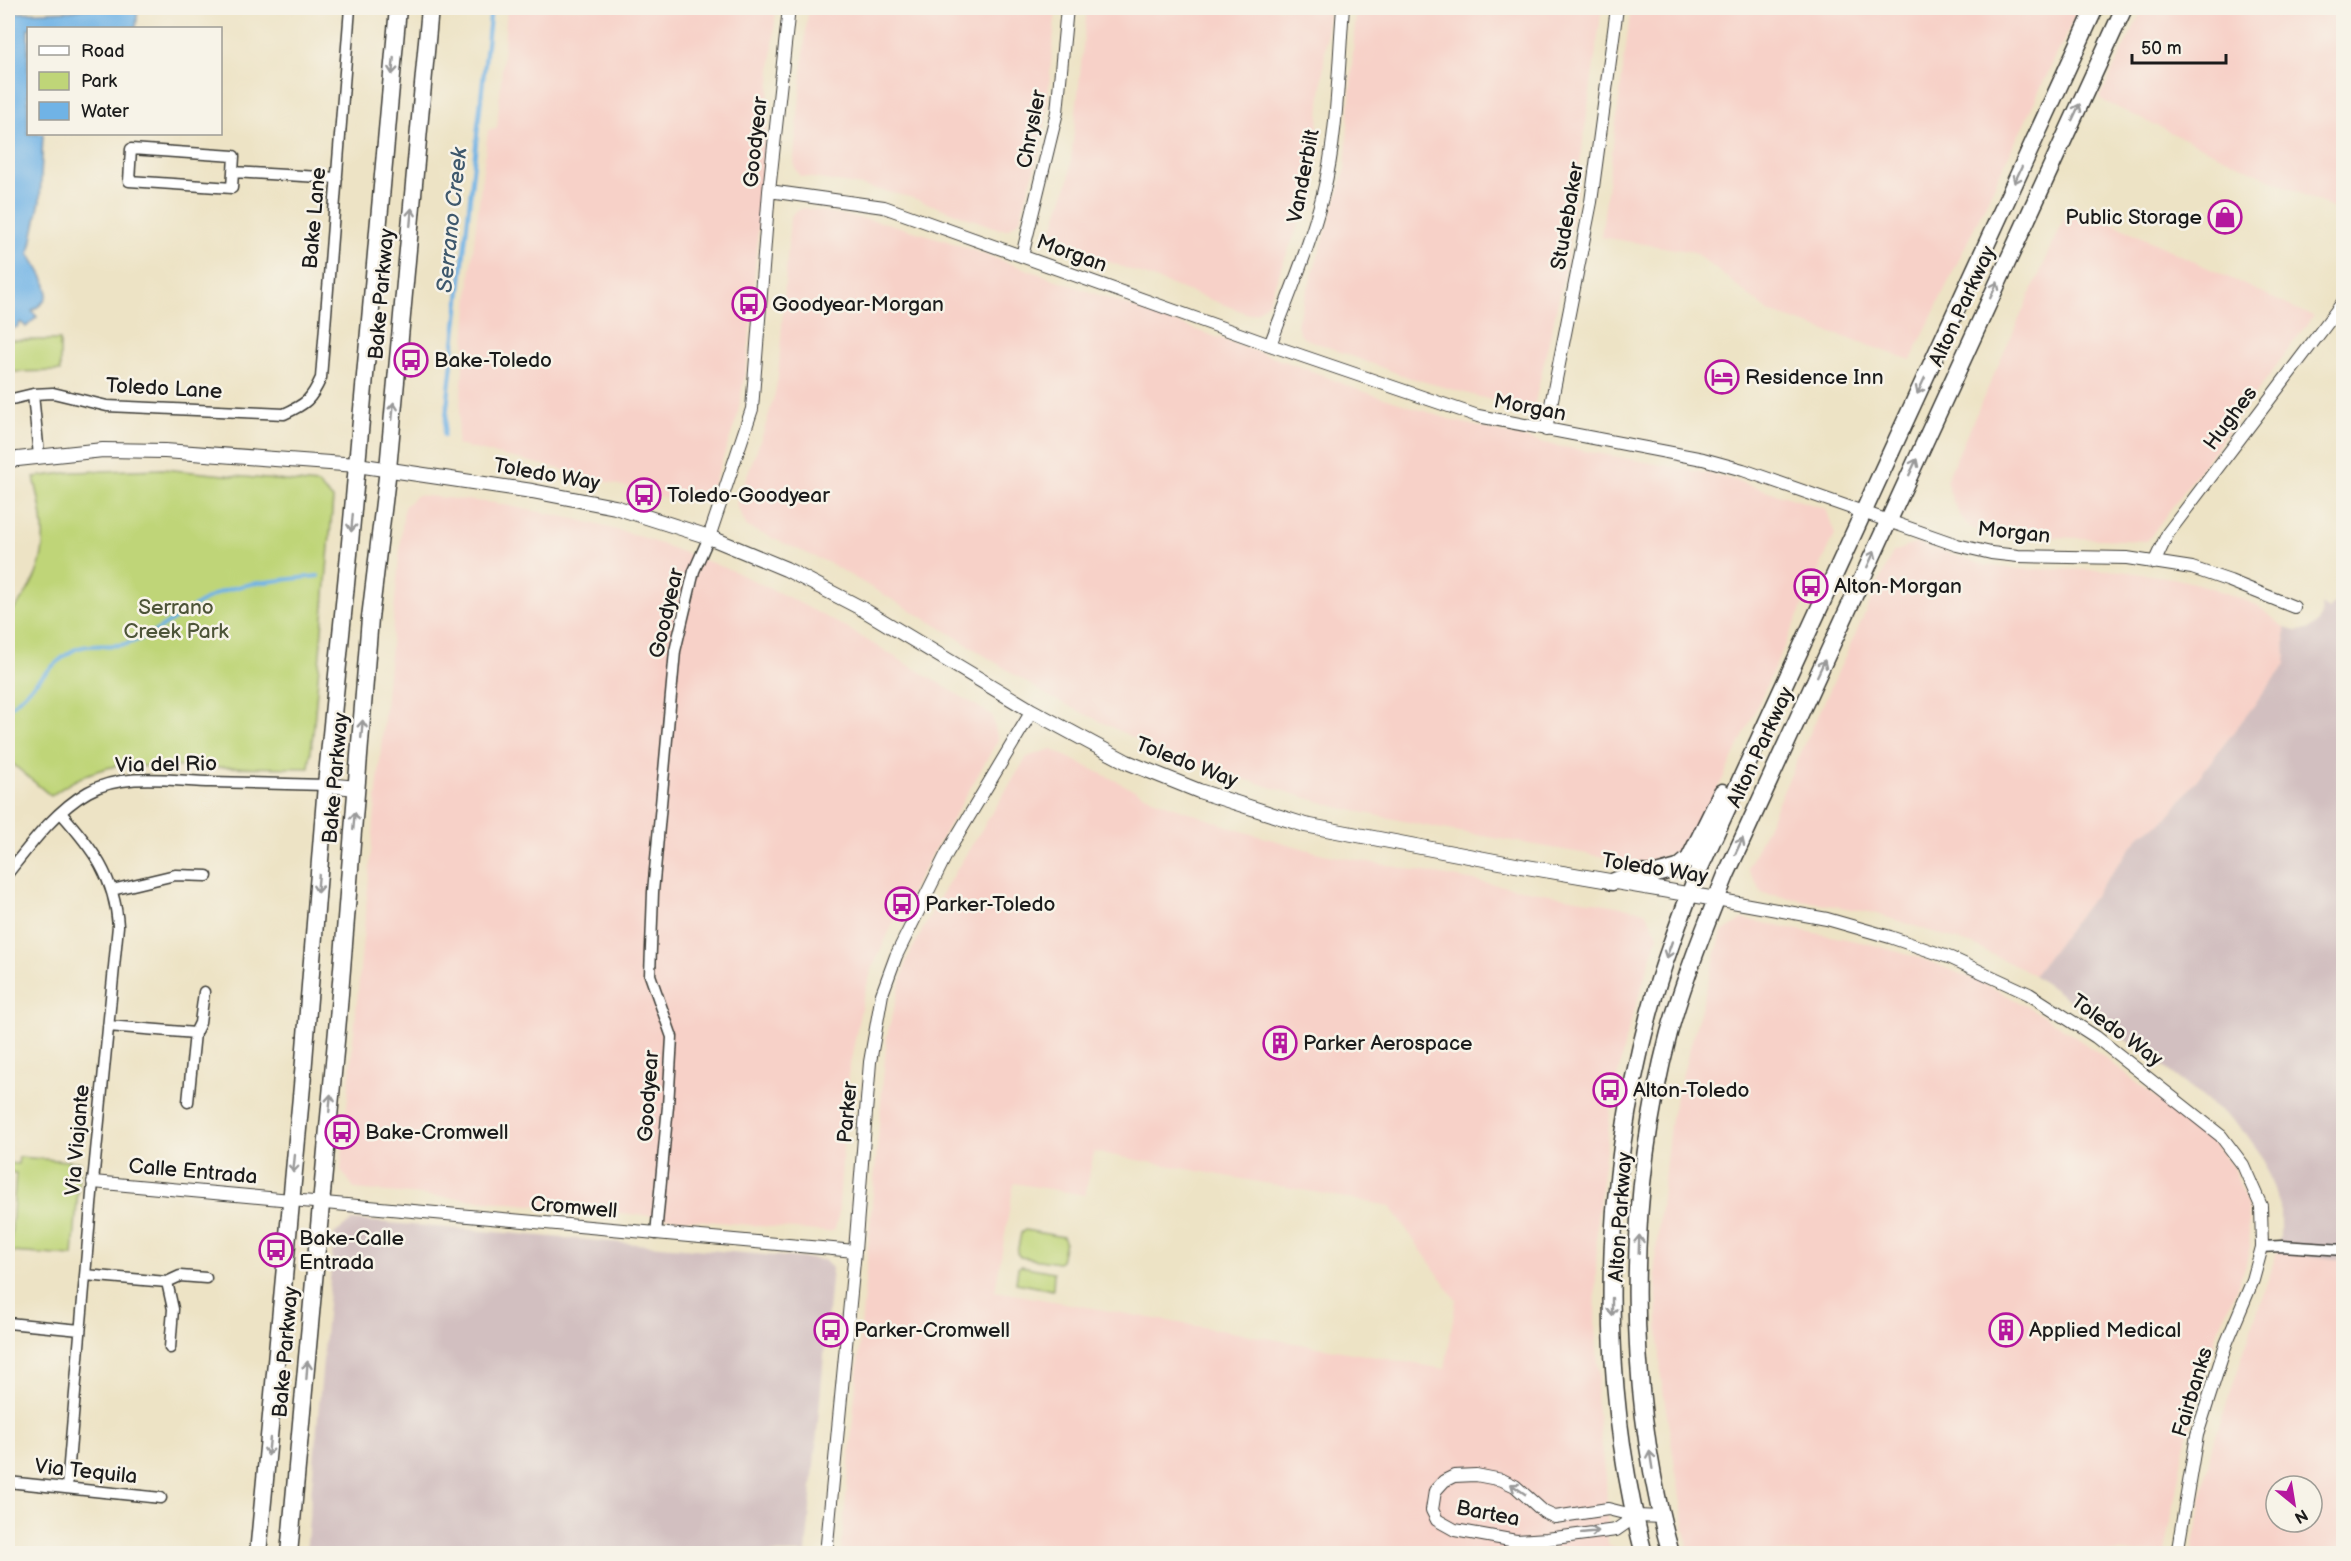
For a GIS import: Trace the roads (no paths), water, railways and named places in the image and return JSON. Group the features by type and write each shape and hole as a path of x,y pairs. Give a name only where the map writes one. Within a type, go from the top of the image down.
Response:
{"main road":[{"name":"Bake Parkway","path":"258,1554 398,8"},
{"name":"Bake Parkway","path":"289,1554 370,618 388,470 430,8"},
{"name":"Alton Parkway","path":"1644,1554 1628,1487 1618,1416 1613,1358 1612,1288 1616,1198 1628,1104 1641,1044 1661,973 1689,895 1743,774 2095,8"},
{"name":"Alton Parkway","path":"1671,1554 1648,1437 1639,1351 1637,1297 1641,1200 1654,1104 1669,1034 1690,967 1716,899 2124,8"},
{"name":"Toledo Way","path":"8,460 103,450 165,451 357,465 532,491 615,507 709,537 786,569 859,607 1032,711 1127,762 1199,791 1275,817 1346,834 1716,899"},
{"path":"1612,882 1635,873 1668,872 1684,863 1689,858 1725,788 1743,774"},
{"path":"326,785 357,788"}],"street":[{"name":"Bake Lane","path":"284,414 305,404 314,394 321,378 350,8"},
{"name":"Goodyear","path":"656,1234 672,1037 650,975 653,892 675,651 694,572 709,537 752,409 769,191 789,8"},
{"name":"Chrysler","path":"1022,256 1057,112 1068,8"},
{"name":"Vanderbilt","path":"1270,345 1324,192 1330,156 1343,8"},
{"name":"Studebaker","path":"1546,430 1591,202 1617,8"},
{"path":"131,149 234,156 233,172 232,188 129,181 131,149"},
{"path":"233,172 337,178"},
{"name":"Morgan","path":"769,191 884,207 1270,345 1478,416 1703,459 1991,553 2018,556 2127,558 2192,568 2230,580 2294,607"},
{"name":"Hughes","path":"2154,563 2168,532 2343,301"},
{"name":"Toledo Lane","path":"8,400 33,394 53,393 107,406 284,414"},
{"path":"33,394 39,456"},
{"name":"Parker","path":"826,1554 855,1251 870,1062 882,994 896,956 947,853 1032,711"},
{"name":"Via del Rio","path":"8,873 62,813 89,792 107,784 129,780 326,785"},
{"name":"Via Viajante","path":"62,813 92,849 104,868 117,909 118,926 67,1487"},
{"path":"112,890 175,874 207,876"},
{"name":"Toledo Way","path":"1716,899 1827,919 1890,937 1951,958 2029,994 2096,1037 2222,1136 2243,1165 2261,1206 2262,1247"},
{"path":"188,1101 195,1033 200,1023 204,993"},
{"path":"108,1026 195,1033"},
{"name":"Calle Entrada","path":"93,1182 290,1200"},
{"name":"Cromwell","path":"290,1200 855,1251"},
{"path":"2262,1247 2343,1250"},
{"name":"Fairbanks","path":"2177,1554 2197,1435 2226,1344 2253,1280 2262,1247"},
{"path":"85,1275 167,1282 180,1276 206,1278"},
{"path":"167,1282 173,1309 170,1348"},
{"path":"8,1323 80,1330"},
{"name":"Bartea","path":"1636,1516 1616,1530 1516,1541 1455,1530 1437,1520 1432,1510 1435,1491 1444,1481 1454,1476 1476,1475 1502,1480 1515,1486 1544,1512 1555,1517 1608,1509 1636,1516 1663,1517"},
{"name":"Via Tequila","path":"8,1482 161,1498"}],"water":[{"path":"91,8 138,8 136,27 27,27 27,135 43,135 40,201 29,254 43,277 47,296 32,311 37,317 26,327 21,322 17,327 8,331 8,13"}],"waterway":[{"name":"Serrano Creek","path":"444,435 491,8"},
{"name":"Serrano Creek","path":"8,709 72,651 86,646 130,643 152,633 214,595 237,587 318,576"}],"place":[{"name":"Public Storage","path":"2225,217"},
{"name":"Goodyear-Morgan","path":"749,304"},
{"name":"Bake-Toledo","path":"411,360"},
{"name":"Residence Inn","path":"1722,377"},
{"name":"Toledo-Goodyear","path":"644,495"},
{"name":"Alton-Morgan","path":"1811,586"},
{"name":"Parker-Toledo","path":"902,904"},
{"name":"Parker Aerospace","path":"1280,1043"},
{"name":"Alton-Toledo","path":"1610,1090"},
{"name":"Bake-Cromwell","path":"342,1132"},
{"name":"Bake-Calle Entrada","path":"276,1250"},
{"name":"Parker-Cromwell","path":"831,1330"},
{"name":"Applied Medical","path":"2006,1330"}],"park label":[{"name":"Serrano Creek Park","path":"176,619"}]}
